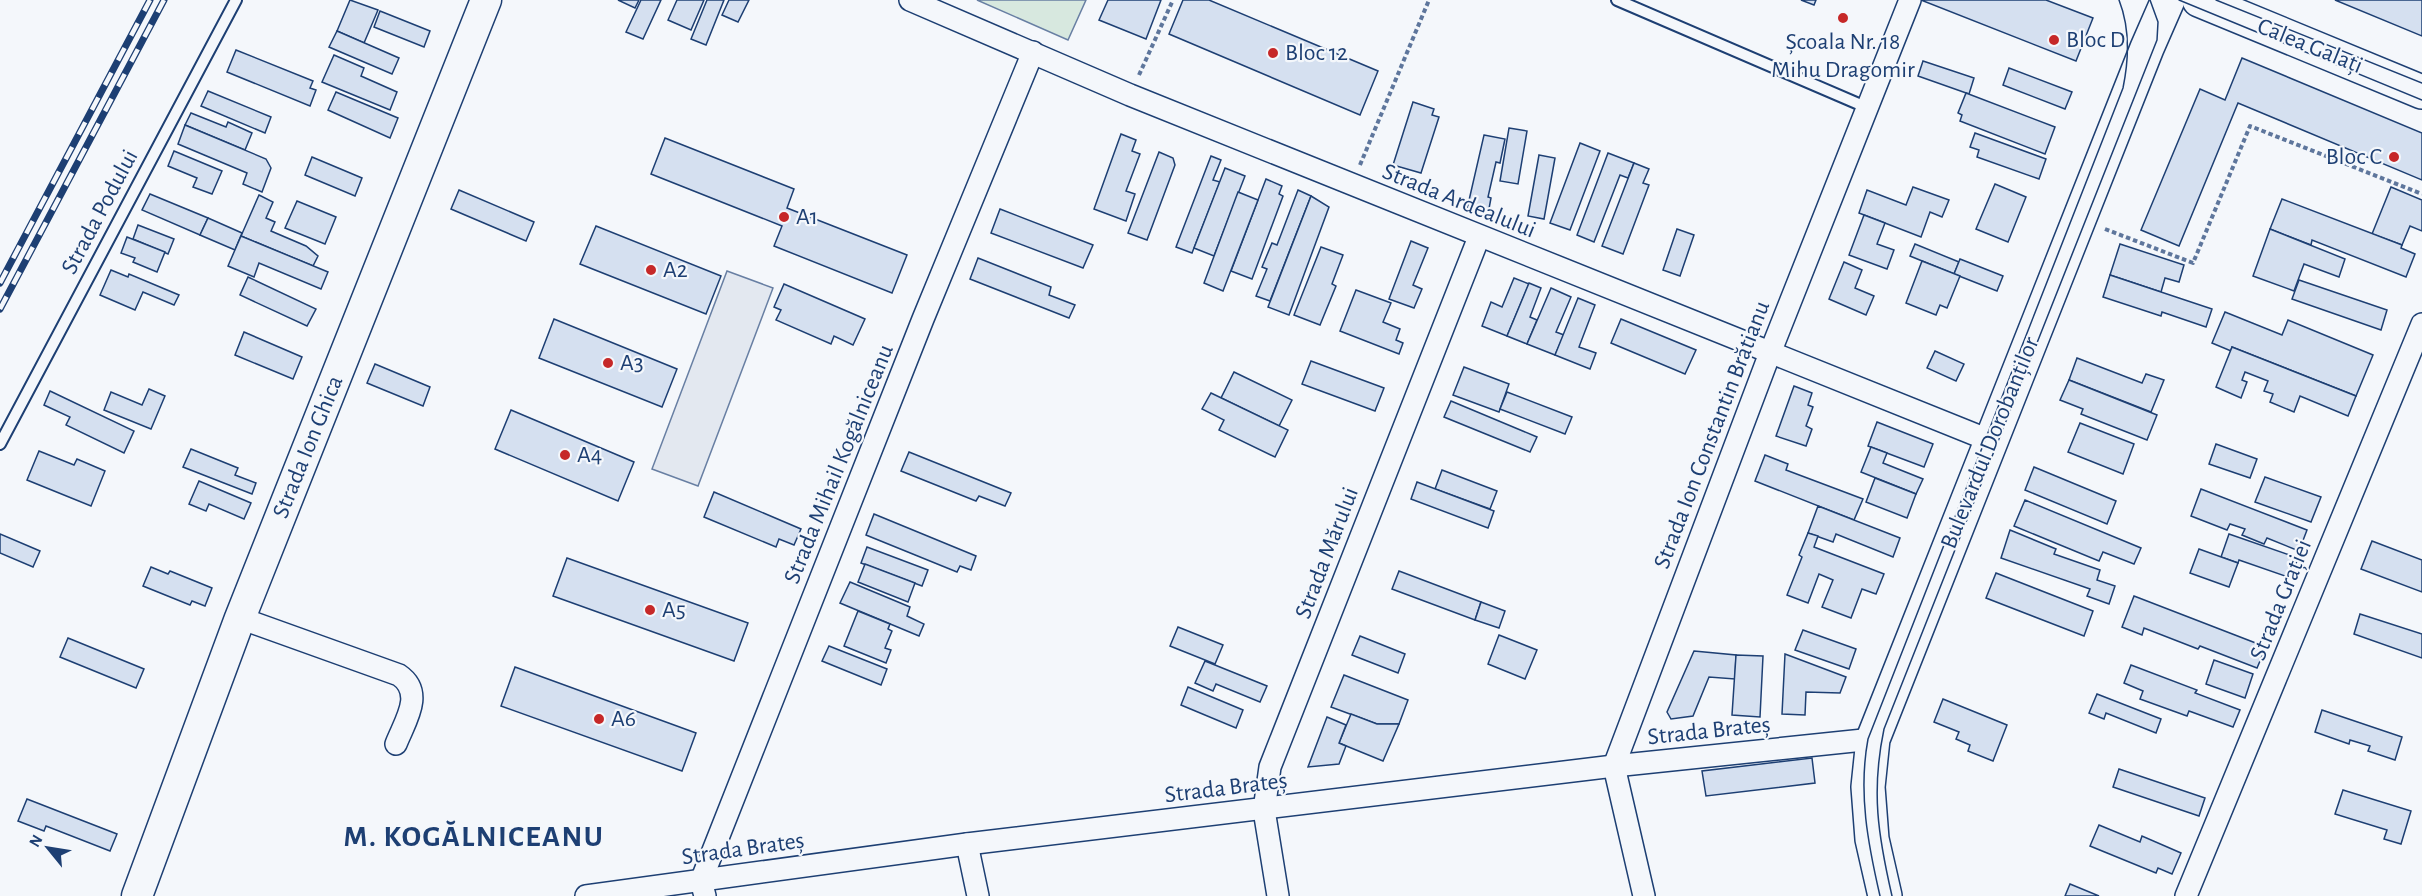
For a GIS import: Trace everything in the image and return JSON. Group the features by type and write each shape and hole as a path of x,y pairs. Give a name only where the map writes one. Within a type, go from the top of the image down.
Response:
{"main road":[{"name":"Bulevardul Dorobanților","path":"1886,896 1872,839 1868,787 1873,739 2168,0"},
{"name":"Calea Galați","path":"2199,0 2422,92"}],"street":[{"name":"Strada Ion Ghica","path":"137,896 240,618 486,0"},
{"name":"Strada Ardealului","path":"910,0 1130,95 1991,441"},
{"name":"Strada Ion Constantin Brătianu","path":"1614,766 1770,353 1910,0"},
{"name":"Strada Mihail Kogălniceanu","path":"703,888 923,319 1033,52"},
{"name":"Strada Mărului","path":"1278,896 1264,810 1270,766 1479,237"},
{"name":"Strada Grației","path":"2186,896 2422,324"},
{"path":"240,618 399,675 407,681 413,697 396,744"},
{"name":"Strada Brateș","path":"586,896 703,888 967,844 1614,766 1873,739"},
{"path":"1614,766 1644,896"},
{"path":"967,844 978,896"}],"lane":[{"name":"Strada Podului","path":"0,444 236,0"},
{"path":"1617,0 1868,108"}],"path":[{"path":"1130,95 1173,0"},
{"path":"1351,185 1429,0"},
{"path":"2079,219 2193,263 2250,126 2422,194"}],"shaded area":[{"path":"977,0 1086,0 1068,40"},
{"path":"727,271 773,288 698,486 652,469"}],"building":[{"path":"350,0 378,10 364,43 337,31"},
{"path":"618,0 639,0 635,8"},
{"path":"641,0 661,0 643,39 626,32"},
{"path":"677,0 704,0 691,30 668,20"},
{"path":"707,0 724,0 706,45 691,39"},
{"path":"729,0 749,0 738,22 722,15"},
{"path":"1108,0 1161,0 1146,39 1099,20"},
{"name":"Bloc 12","path":"1183,0 1209,0 1378,71 1360,115 1169,34"},
{"path":"1801,0 1816,0 1814,5"},
{"name":"Bloc D","path":"1921,0 2046,0 2093,18 2076,61"},
{"path":"2335,0 2422,0 2422,36"},
{"path":"380,11 430,31 424,47 374,27"},
{"path":"337,31 399,58 392,74 329,47"},
{"path":"236,50 313,81 310,88 316,90 310,106 227,72"},
{"path":"334,55 364,68 361,76 397,92 390,110 322,82"},
{"name":"Bloc C","path":"2242,58 2422,133 2422,180 2238,103 2179,246 2141,230 2200,89 2225,100"},
{"path":"1923,61 1974,78 1969,94 1918,76"},
{"path":"2009,68 2072,92 2065,109 2003,85"},
{"path":"208,91 271,117 265,133 201,106"},
{"path":"336,92 398,118 390,138 328,110"},
{"path":"1966,93 2055,127 2045,154 1960,121 1962,115 1958,113"},
{"path":"1413,102 1434,109 1432,115 1439,117 1421,173 1393,165"},
{"path":"191,113 226,127 228,122 252,133 245,150 185,125"},
{"path":"185,125 266,159 271,168 262,192 243,184 247,173 178,144"},
{"path":"1509,128 1527,131 1518,184 1500,181"},
{"path":"1975,133 2046,159 2039,179 1977,157 1979,150 1970,147"},
{"path":"1121,134 1136,140 1132,151 1140,154 1126,191 1135,194 1126,221 1094,209"},
{"path":"1484,135 1505,139 1500,163 1496,162 1488,197 1491,198 1488,214 1467,209"},
{"name":"A1","path":"665,138 794,189 787,208 907,255 892,293 774,246 782,226 651,174"},
{"path":"1580,143 1600,151 1570,230 1550,223"},
{"path":"174,151 222,171 212,194 193,187 197,178 168,166"},
{"path":"1159,152 1173,158 1175,165 1147,240 1128,233"},
{"path":"1608,153 1634,163 1628,178 1620,175 1594,242 1577,235"},
{"path":"1539,155 1555,158 1544,219 1528,216"},
{"path":"1211,156 1221,160 1213,180 1220,182 1192,253 1176,247"},
{"path":"312,157 362,178 355,196 305,175"},
{"path":"1634,163 1649,169 1643,183 1649,185 1623,254 1602,246"},
{"path":"1225,168 1245,176 1214,256 1194,248"},
{"path":"1266,179 1282,186 1279,194 1283,196 1252,279 1231,271"},
{"path":"1995,184 2026,197 2008,242 1976,229"},
{"path":"1913,187 1949,200 1942,217 1930,212 1921,237 1859,213 1867,190 1906,205"},
{"path":"2391,187 2422,200 2422,231 2410,226 2402,245 2372,234"},
{"path":"459,190 534,222 526,241 451,209"},
{"path":"1298,190 1311,196 1270,301 1256,296 1267,269 1262,267 1272,243 1277,245"},
{"path":"1238,192 1258,200 1223,291 1204,283"},
{"path":"150,194 208,218 200,235 142,210"},
{"path":"259,195 273,202 266,218 275,222 271,231 306,246 318,256 313,266 241,236"},
{"path":"1311,196 1329,207 1289,315 1268,307"},
{"path":"2282,199 2402,245 2401,248 2415,254 2406,277 2312,240 2311,245 2270,229"},
{"path":"297,201 336,217 325,244 285,228"},
{"path":"1000,209 1093,245 1083,268 991,233"},
{"path":"1864,215 1885,223 1877,244 1894,250 1887,269 1849,255"},
{"path":"208,218 242,233 235,250 200,235"},
{"path":"138,225 174,239 168,254 133,239"},
{"name":"A2","path":"596,226 721,276 706,314 580,264"},
{"path":"1677,229 1694,235 1680,276 1663,270"},
{"path":"2270,229 2345,259 2339,277 2304,264 2294,291 2253,276"},
{"path":"241,236 328,272 321,289 259,263 254,277 228,266"},
{"path":"127,237 165,252 157,272 133,262 135,258 121,253"},
{"path":"1411,241 1428,248 1413,285 1422,289 1414,308 1389,299"},
{"path":"1915,244 1959,262 1954,274 1910,256"},
{"path":"2120,244 2184,265 2179,282 2165,278 2161,292 2110,275"},
{"path":"1321,247 1343,255 1332,284 1336,286 1320,325 1294,315"},
{"path":"978,258 1051,287 1049,295 1075,305 1069,318 970,279"},
{"path":"1960,259 2003,276 1997,291 1954,274"},
{"path":"1922,261 1960,276 1947,308 1940,305 1936,315 1906,303"},
{"path":"1844,262 1862,270 1855,288 1874,296 1866,315 1829,299"},
{"path":"111,270 128,277 129,274 179,295 174,305 143,292 135,310 100,295"},
{"path":"2110,275 2212,309 2206,327 2162,312 2161,316 2103,297"},
{"path":"248,277 316,309 307,326 240,295"},
{"path":"1514,278 1529,284 1507,336 1482,326 1491,302 1502,307"},
{"path":"2299,280 2387,310 2381,330 2292,299"},
{"path":"1529,283 1541,288 1530,317 1537,320 1527,344 1507,336"},
{"path":"784,284 865,319 853,345 834,336 831,344 776,320 781,310 774,307"},
{"path":"1551,288 1571,297 1556,332 1564,335 1555,355 1527,344"},
{"path":"1356,290 1391,303 1383,322 1400,329 1396,340 1403,343 1399,354 1340,331"},
{"path":"1578,298 1595,305 1579,347 1596,353 1590,369 1555,355"},
{"path":"2225,312 2282,335 2288,320 2373,355 2356,396 2232,347 2231,351 2212,343"},
{"name":"A3","path":"554,319 677,369 662,407 539,358"},
{"path":"1621,319 1696,350 1685,374 1611,343"},
{"path":"244,332 302,357 293,379 235,355"},
{"path":"2232,347 2356,396 2348,416 2300,396 2294,412 2270,402 2273,394 2264,391 2268,381 2245,372 2242,380 2247,382 2241,398 2216,387"},
{"path":"1935,351 1964,364 1956,381 1927,368"},
{"path":"2077,358 2142,383 2146,374 2164,380 2151,412 2069,380"},
{"path":"1311,361 1384,388 1375,411 1302,384"},
{"path":"375,364 430,387 423,406 367,383"},
{"path":"1464,367 1509,384 1499,412 1453,395"},
{"path":"1234,372 1292,400 1279,426 1221,398"},
{"path":"2069,380 2157,415 2147,440 2081,414 2083,409 2060,400"},
{"path":"1794,386 1812,393 1808,405 1813,407 1806,426 1812,429 1806,446 1776,436"},
{"path":"149,389 165,396 151,429 104,410 111,392 142,405"},
{"path":"50,391 134,431 124,453 66,425 70,417 44,405"},
{"path":"1507,392 1572,417 1565,434 1500,409"},
{"path":"1211,393 1288,430 1275,457 1219,430 1224,420 1202,409"},
{"path":"1451,401 1537,437 1530,452 1444,417"},
{"name":"A4","path":"511,410 634,462 618,501 495,449"},
{"path":"1877,422 1933,444 1924,467 1868,446"},
{"path":"2080,423 2134,444 2123,474 2068,452"},
{"path":"2216,444 2257,459 2250,478 2209,464"},
{"path":"1871,447 1887,453 1883,463 1923,479 1916,494 1861,472"},
{"path":"191,449 238,468 235,475 256,483 252,494 183,467"},
{"path":"39,451 74,465 77,459 105,471 91,506 27,480"},
{"path":"909,452 1011,493 1005,506 979,496 976,501 901,471"},
{"path":"1765,455 1788,464 1786,470 1863,499 1854,520 1755,481"},
{"path":"2034,467 2116,501 2107,524 2025,490"},
{"path":"1442,470 1497,491 1490,509 1435,489"},
{"path":"2265,477 2321,497 2311,522 2255,502"},
{"path":"1875,478 1916,494 1907,518 1866,502"},
{"path":"199,481 251,503 244,519 209,504 206,511 189,504"},
{"path":"1417,482 1494,511 1488,528 1411,499"},
{"path":"2201,489 2307,530 2299,551 2267,538 2264,544 2242,535 2245,529 2230,524 2227,530 2191,516"},
{"path":"714,492 801,529 794,545 779,539 776,547 704,517"},
{"path":"2025,500 2141,548 2134,564 2103,552 2099,561 2014,526"},
{"path":"1818,506 1900,538 1893,557 1836,534 1833,542 1808,533"},
{"path":"874,514 976,556 971,570 960,566 957,572 866,535"},
{"path":"2010,530 2056,549 2054,554 2100,570 2097,580 2115,586 2109,604 2087,596 2090,589 2001,558"},
{"path":"1808,533 1818,536 1814,547 1884,574 1876,594 1862,589 1851,618 1822,607 1833,580 1819,574 1808,603 1787,595 1802,557 1799,555"},
{"path":"0,534 40,551 33,567 0,553"},
{"path":"2229,534 2298,558 2291,578 2239,560 2238,563 2221,557"},
{"path":"2372,541 2422,560 2422,592 2361,569"},
{"path":"867,547 928,570 922,586 861,563"},
{"path":"2199,549 2238,563 2229,587 2190,573"},
{"name":"A5","path":"567,558 748,623 734,661 553,596"},
{"path":"865,564 915,583 908,602 858,582"},
{"path":"151,567 168,574 170,571 212,588 205,606 192,601 190,605 143,586"},
{"path":"1399,571 1481,602 1475,620 1392,589"},
{"path":"1996,573 2093,611 2084,636 1986,598"},
{"path":"850,582 910,607 907,616 924,624 919,636 840,603"},
{"path":"2134,596 2266,647 2257,668 2144,628 2142,635 2122,627"},
{"path":"1481,602 1505,611 1499,628 1475,620"},
{"path":"858,611 890,624 888,629 892,631 885,648 891,650 886,663 844,646"},
{"path":"2360,614 2422,634 2422,658 2354,634"},
{"path":"1178,627 1223,645 1215,664 1170,646"},
{"path":"1803,630 1856,649 1849,669 1795,650"},
{"path":"1499,635 1537,650 1525,679 1488,664"},
{"path":"1360,636 1405,654 1398,673 1352,655"},
{"path":"68,638 144,669 136,688 60,657"},
{"path":"829,646 887,669 881,685 822,661"},
{"path":"1694,651 1736,655 1735,679 1709,677 1693,716 1671,719 1667,712"},
{"path":"1785,654 1846,677 1840,693 1806,692 1805,715 1782,714"},
{"path":"1736,655 1763,656 1760,717 1732,715"},
{"path":"2214,660 2253,674 2245,698 2206,684"},
{"path":"1205,661 1267,686 1260,702 1216,684 1213,691 1195,683"},
{"path":"2131,665 2197,690 2195,693 2240,710 2233,727 2189,711 2187,716 2140,699 2143,691 2124,683"},
{"name":"A6","path":"515,667 696,733 682,771 501,706"},
{"path":"1344,675 1408,700 1399,724 1377,724 1331,707"},
{"path":"1188,687 1243,710 1236,728 1181,705"},
{"path":"2097,694 2161,719 2156,733 2106,713 2104,719 2089,713"},
{"path":"1943,699 2007,725 1993,761 1968,751 1970,745 1956,739 1959,732 1934,722"},
{"path":"2322,710 2402,737 2395,760 2368,751 2370,746 2350,740 2349,744 2315,732"},
{"path":"1351,714 1377,724 1399,724 1383,761 1339,743"},
{"path":"1327,717 1346,725 1339,743 1346,746 1339,764 1308,767"},
{"path":"1812,758 1815,783 1706,796 1702,771"},
{"path":"2119,769 2205,798 2199,816 2113,787"},
{"path":"2343,790 2411,811 2401,844 2384,839 2387,830 2335,814"},
{"path":"27,799 117,834 110,851 46,826 44,831 18,821"},
{"path":"2099,825 2140,842 2142,836 2181,853 2172,874 2158,868 2156,873 2090,846"},
{"path":"2070,884 2099,896 2065,896"}],"tram line":[{"path":"1880,896 1868,838 1864,799 1868,739 2123,88 2127,44 2125,21 2119,0"},
{"path":"1892,896 1880,833 1877,793 1884,729 2157,40 2158,22 2150,0"},
{"path":"2179,0 2422,100"},
{"path":"2216,0 2422,83"}],"railway":[{"path":"0,283 150,0"},
{"path":"0,309 164,0"}],"place":[{"name":"Școala Nr. 18 Mihu Dragomir","path":"1843,18"},
{"name":"Bloc D","path":"2054,40"},
{"name":"Bloc 12","path":"1273,53"},
{"name":"Bloc C","path":"2394,157"},
{"name":"A1","path":"784,217"},
{"name":"A2","path":"651,270"},
{"name":"A3","path":"608,363"},
{"name":"A4","path":"565,455"},
{"name":"A5","path":"650,610"},
{"name":"A6","path":"599,719"}],"district":[{"name":"M. KOGĂLNICEANU","path":"474,837"}]}
